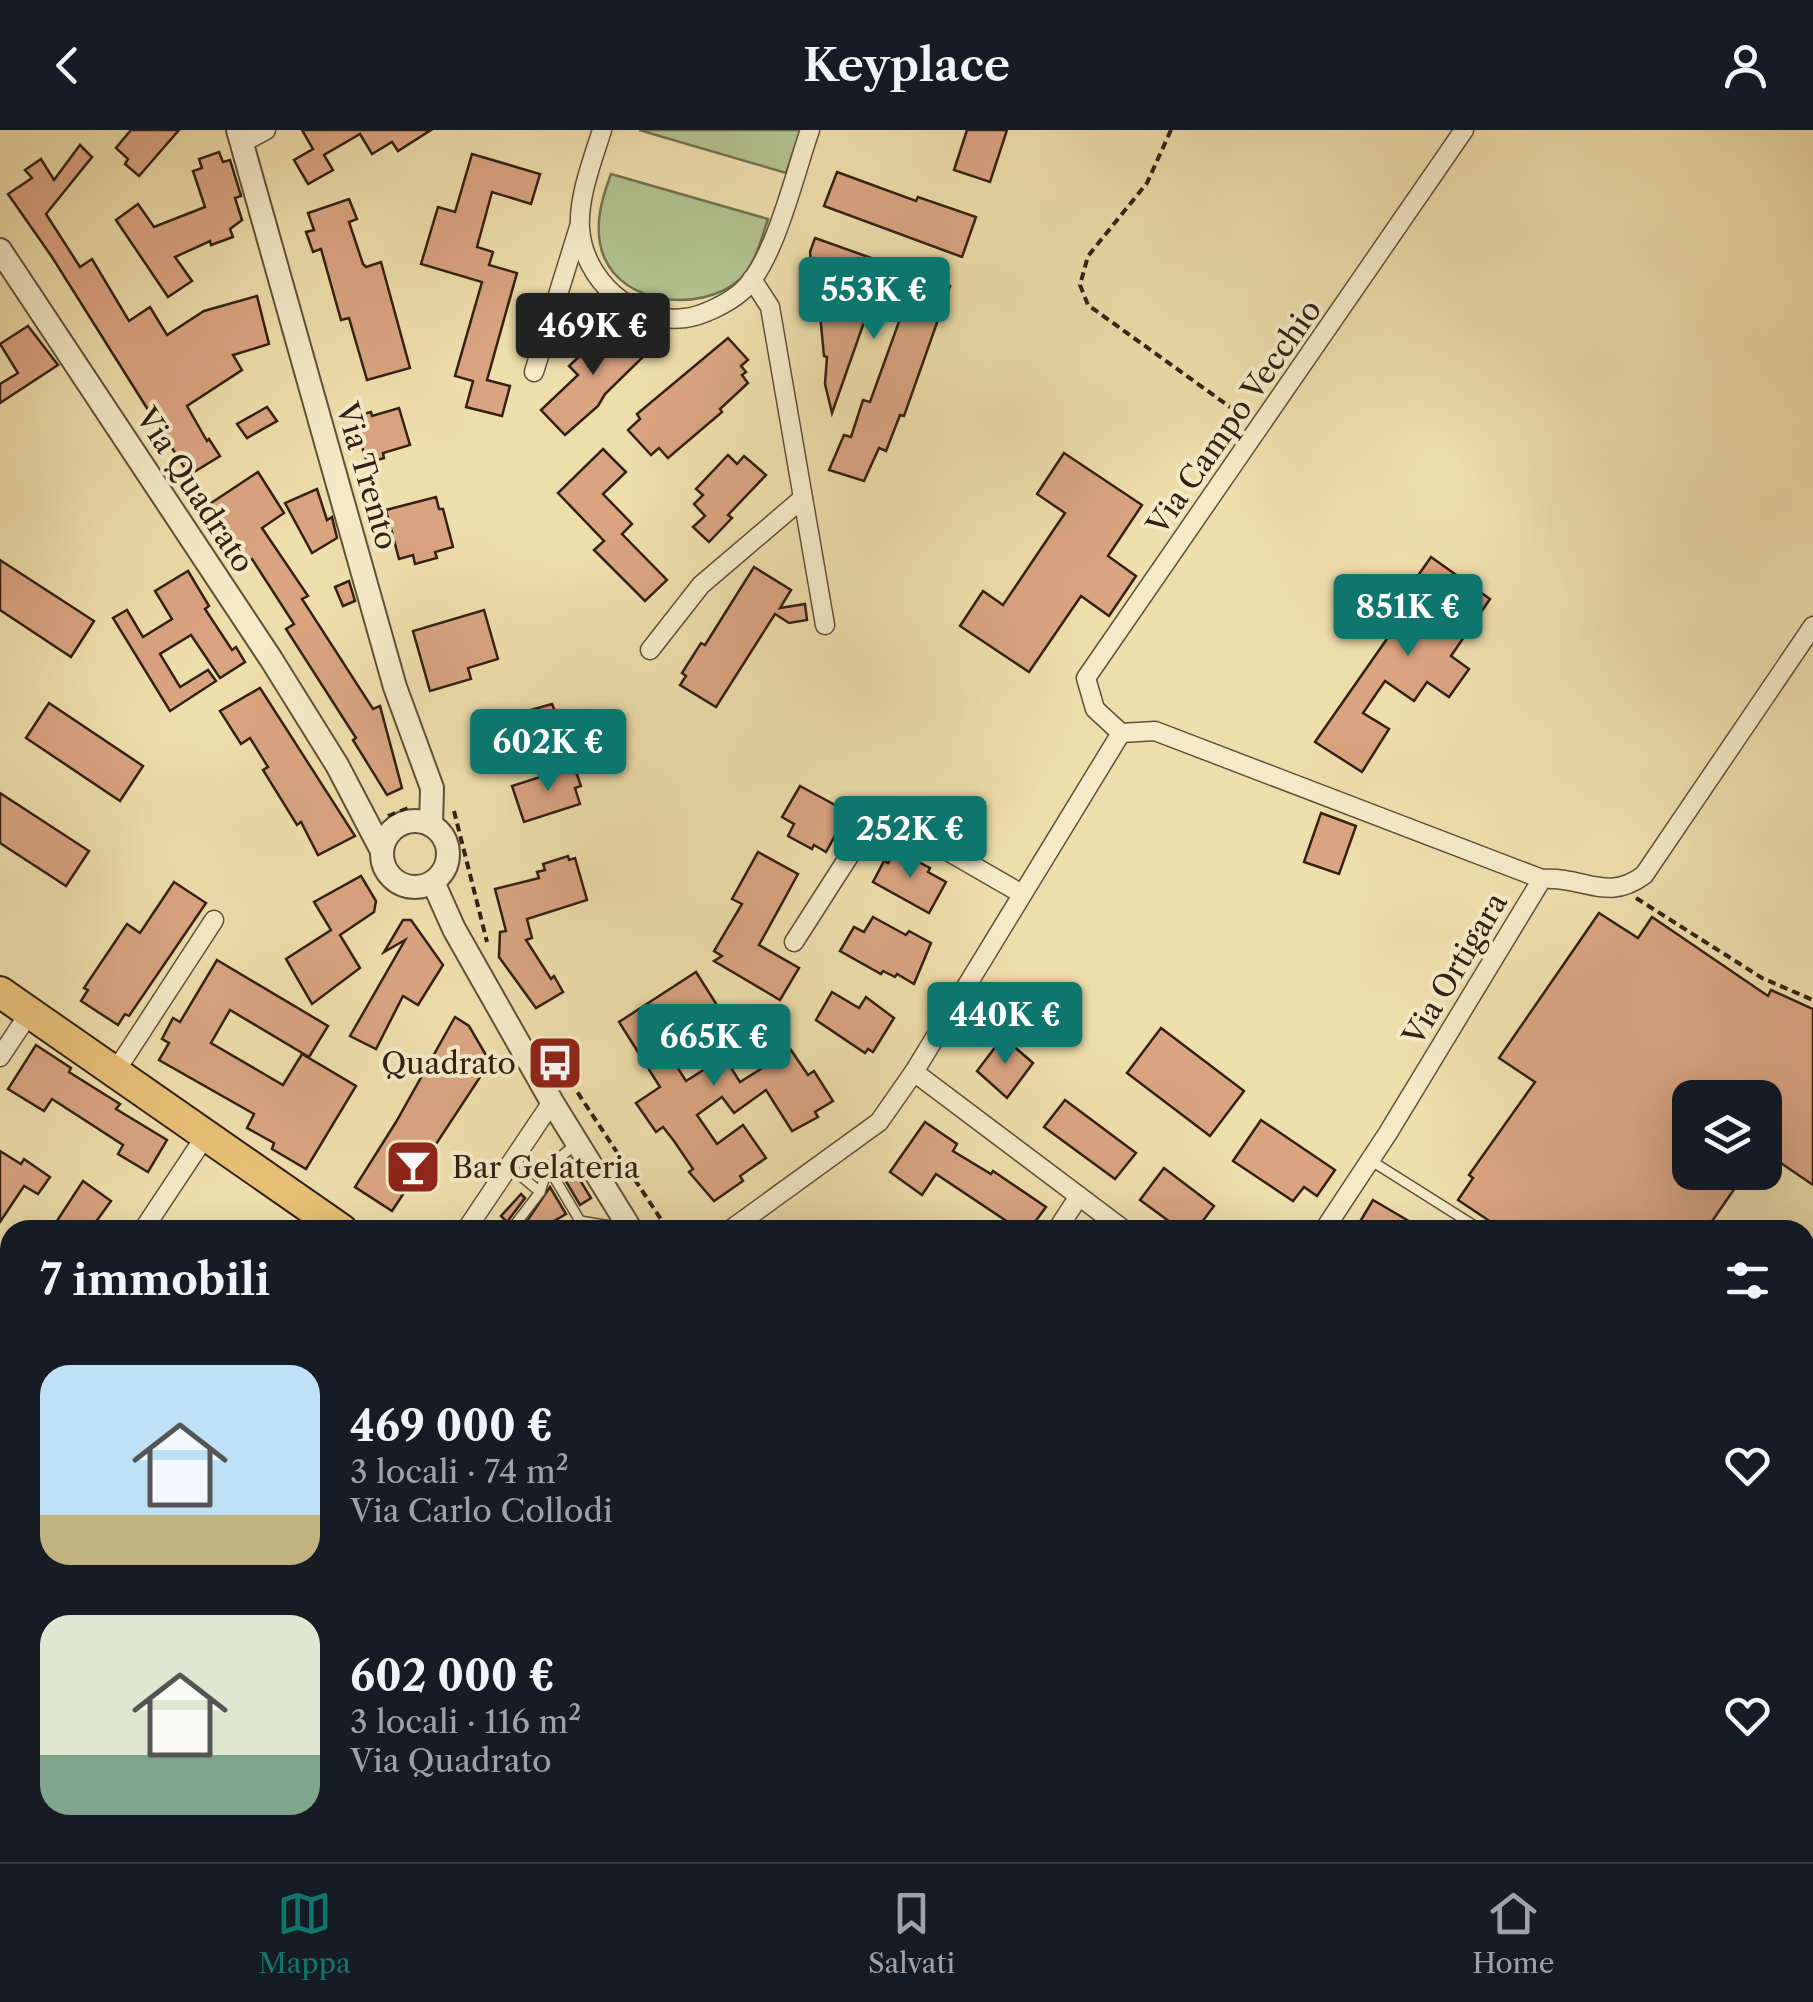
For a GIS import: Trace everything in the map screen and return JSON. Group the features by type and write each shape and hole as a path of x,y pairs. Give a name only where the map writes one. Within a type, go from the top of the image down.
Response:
{"main road":[{"path":"0,992 328,1220"}],"street":[{"name":"Via Trento","path":"266,130 240,136 394,687 432,788 431,825"},
{"path":"534,372 579,226 602,130"},
{"path":"579,226 587,260 599,282 622,302 650,314 685,318 742,291 764,265 810,130"},
{"name":"Via Campo Vecchio","path":"1121,734 1095,708 1086,678 1464,130"},
{"name":"Via Quadrato","path":"0,250 338,765 382,852 387,872 403,885 424,886 433,882"},
{"path":"752,279 770,308 825,624"},
{"path":"650,650 701,585 804,498"},
{"path":"1626,888 1644,875 1813,626"},
{"path":"744,1220 879,1122 914,1072 1121,734 1155,731 1542,879"},
{"name":"Via Quadrato","path":"338,765 390,822"},
{"path":"794,942 878,811 1022,894"},
{"path":"382,852 390,822 431,825 446,842 448,853 442,874 433,882 454,929 583,1152 613,1220"},
{"name":"Via Ortigara","path":"1331,1220 1542,879 1563,877 1608,889 1626,888"},
{"path":"114,1072 214,920"},
{"path":"0,1057 30,1012"},
{"path":"914,1072 1111,1220"},
{"path":"473,1220 552,1102"},
{"path":"150,1220 206,1135"},
{"path":"1064,1220 1079,1196"}],"lane":[{"path":"518,1220 540,1192 548,1167 583,1152"},
{"path":"1370,1160 1465,1220"},
{"path":"509,1166 540,1192"},
{"path":"548,1167 579,1220"}],"path":[{"path":"1172,130 1146,183 1088,256 1080,285 1088,305 1260,428"},
{"path":"390,822 432,788 448,786 488,948"},
{"path":"1626,888 1640,902 1762,978 1813,1000"},
{"path":"544,1041 661,1220"}],"green space":[{"path":"639,130 801,130 786,173"},
{"path":"611,174 768,219 744,275 722,291 684,300 665,299 628,286 604,257 599,236 601,205"}],"building":[{"path":"131,130 179,130 139,176 125,164 128,159 116,148"},
{"path":"302,130 431,130 398,151 392,142 372,154 360,134 324,155 333,170 308,184 294,160 313,149"},
{"path":"967,130 1007,130 990,182 954,170"},
{"path":"80,145 92,157 46,214 80,267 92,259 129,321 150,307 167,335 204,311 257,296 269,344 233,355 242,370 187,406 220,456 189,475 8,194 32,178 25,170 41,159 54,180"},
{"path":"219,152 223,162 230,160 241,196 235,198 242,220 230,229 233,237 211,245 210,241 175,257 192,281 168,297 116,220 138,204 154,227 205,207 193,171 202,168 199,159"},
{"path":"472,154 540,174 531,204 492,192 477,247 493,252 489,265 517,273 487,380 510,386 502,416 466,407 473,381 455,376 482,282 421,264 438,207 455,212"},
{"path":"837,172 916,201 918,197 976,217 962,257 824,206"},
{"path":"349,199 357,219 349,222 363,264 366,267 381,262 410,368 367,380 349,318 341,320 321,249 313,252 306,232 314,230 308,213"},
{"path":"815,238 950,286 904,416 900,415 886,451 879,448 864,481 829,470 844,435 851,437 863,400 870,402 900,319 869,308 832,413 825,384 827,357 820,314 828,315 838,286 813,276 810,252"},
{"path":"615,323 645,355 565,435 541,410 578,375 569,366"},
{"path":"28,326 58,365 0,403 0,384 18,373 0,344"},
{"path":"728,338 748,360 741,366 748,383 720,409 722,412 668,458 659,448 651,455 628,430 640,419 637,414"},
{"path":"267,407 277,421 247,438 237,424"},
{"path":"399,408 410,445 383,453 384,458 367,463 353,417"},
{"path":"603,449 626,472 603,494 632,524 622,534 667,580 645,601 594,550 604,541 558,493"},
{"path":"1064,453 1142,505 1108,556 1136,576 1109,616 1081,596 1029,672 960,626 983,591 1003,605 1065,513 1037,494"},
{"path":"728,455 737,464 744,456 766,475 728,515 732,518 709,542 693,527 705,516 694,504 703,495 696,489"},
{"path":"258,472 284,513 262,528 308,596 302,599 373,709 380,706 402,788 387,795 353,740 356,738 286,629 294,624 252,559 245,564 208,505"},
{"path":"317,489 327,520 332,517 337,538 312,553 285,503"},
{"path":"436,497 453,547 435,552 437,558 415,564 413,555 399,559 386,510"},
{"path":"1431,557 1490,599 1451,656 1469,669 1449,697 1427,682 1414,701 1385,681 1363,713 1389,729 1362,772 1315,742 1398,623 1389,617"},
{"path":"0,560 94,621 71,657 0,610"},
{"path":"754,567 791,590 780,608 805,604 807,620 789,623 775,614 716,707 680,685 686,676 682,673 701,643 705,645"},
{"path":"188,571 209,606 205,609 232,650 236,647 245,662 220,678 191,635 160,654 180,687 208,670 216,681 170,711 113,618 127,610 143,637 172,619 155,591"},
{"path":"349,581 355,601 343,606 335,587"},
{"path":"484,610 498,659 468,668 471,679 430,691 413,631"},
{"path":"260,688 355,836 318,855 301,822 297,825 263,770 268,767 250,738 241,744 220,711"},
{"path":"49,703 143,766 120,801 26,738"},
{"path":"552,704 567,740 505,756 495,720"},
{"path":"574,766 581,786 575,788 580,804 524,822 512,786"},
{"path":"800,786 848,812 826,852 788,836 794,824 782,817"},
{"path":"0,793 89,851 66,886 0,843"},
{"path":"1321,813 1356,826 1339,874 1304,862"},
{"path":"896,850 930,868 928,872 946,882 929,913 873,882 884,861 888,863"},
{"path":"758,852 798,874 759,945 799,968 780,1000 714,961 722,956 714,951 742,904 732,899"},
{"path":"568,856 569,860 575,858 587,900 527,919 532,938 526,940 563,992 536,1008 499,957 500,932 506,931 495,889 539,878 537,872 545,870 543,864"},
{"path":"361,876 376,901 374,912 340,935 360,968 312,1004 286,959 331,930 314,902"},
{"path":"174,882 206,903 129,1016 125,1014 118,1025 81,1001 88,990 84,988 127,924 140,933"},
{"path":"1599,913 1638,938 1652,917 1768,996 1771,990 1813,1009 1813,1185 1782,1164 1782,1080 1672,1080 1672,1190 1734,1190 1713,1220 1488,1220 1458,1200 1473,1178 1469,1175 1535,1082 1499,1058"},
{"path":"873,917 931,943 914,984 897,974 881,974 840,951 854,927 864,932"},
{"path":"403,920 411,920 443,965 418,1005 403,996 376,1049 350,1036 405,940 384,952"},
{"path":"217,960 328,1026 309,1057 230,1010 211,1043 283,1085 302,1054 356,1086 306,1169 272,1149 274,1143 247,1128 254,1114 159,1060 169,1043 162,1039 173,1018 180,1022"},
{"path":"696,972 739,1040 726,1049 701,1010 658,1037 686,1081 724,1057 740,1082 791,1050 808,1075 814,1071 833,1101 815,1112 818,1117 792,1131 766,1090 734,1113 722,1097 697,1115 717,1144 743,1125 766,1158 740,1176 743,1181 714,1201 689,1172 693,1169 663,1127 656,1132 636,1103 660,1087 619,1022"},
{"path":"832,992 859,1008 866,997 894,1018 873,1052 868,1049 865,1053 816,1020"},
{"path":"455,1017 469,1026 490,1062 392,1211 355,1187"},
{"path":"1161,1028 1244,1091 1210,1136 1127,1073"},
{"path":"1003,1037 1033,1063 1007,1098 977,1071"},
{"path":"36,1045 71,1068 69,1072 120,1104 116,1109 167,1140 148,1172 118,1154 123,1145 52,1099 44,1111 8,1089"},
{"path":"1065,1100 1136,1153 1115,1179 1044,1127"},
{"path":"1261,1120 1335,1170 1317,1196 1304,1187 1293,1201 1233,1161"},
{"path":"925,1122 957,1144 953,1151 991,1174 993,1171 1046,1207 1036,1220 1005,1220 936,1174 922,1195 890,1172"},
{"path":"0,1151 21,1164 24,1159 50,1177 38,1194 24,1186 0,1220"},
{"path":"1164,1168 1214,1206 1204,1220 1167,1220 1140,1200"},
{"path":"575,1172 591,1198 580,1205 564,1178"},
{"path":"83,1181 111,1201 97,1220 58,1220"},
{"path":"550,1187 566,1214 556,1220 528,1220"},
{"path":"521,1194 525,1198 508,1220 501,1216"},
{"path":"1373,1200 1407,1220 1361,1220"}],"place":[{"name":"Quadrato","path":"555,1063"},
{"name":"Bar Gelateria","path":"413,1167"}]}
